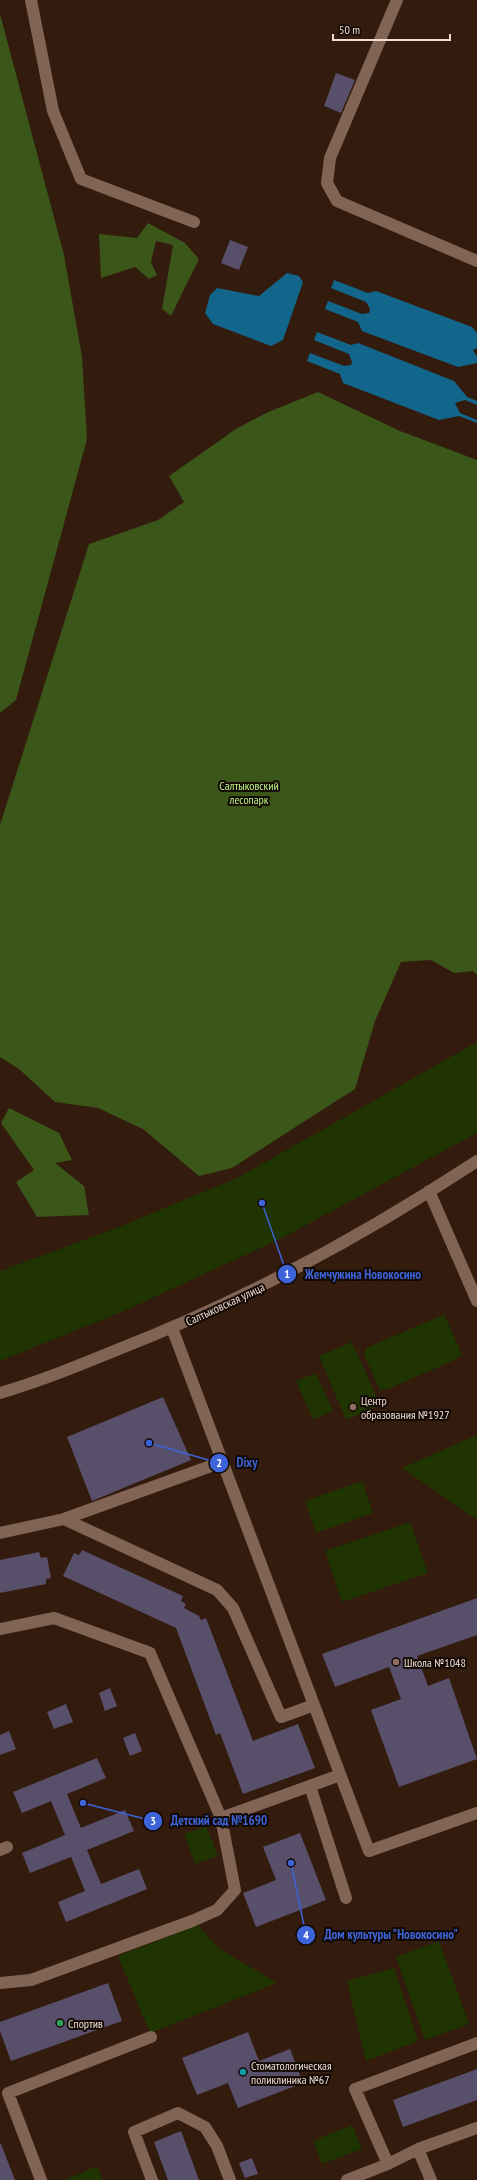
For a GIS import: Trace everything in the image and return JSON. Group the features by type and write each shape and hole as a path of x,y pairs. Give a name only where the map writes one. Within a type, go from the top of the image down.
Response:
{"street":[{"path":"31,0 53,111 81,179 194,222"},
{"path":"397,0 330,158 327,183 337,201 477,261"},
{"name":"Салтыковская улица","path":"0,1393 51,1376 172,1328 307,1264 477,1161"},
{"path":"429,1191 477,1301"},
{"path":"172,1328 369,1851 477,1813"},
{"path":"0,1533 64,1519 222,1462"},
{"path":"64,1519 217,1590 233,1608 281,1717 314,1705"},
{"path":"0,1629 54,1618 150,1653 220,1818 235,1890 217,1910 31,1980 0,1983"},
{"path":"220,1818 340,1775"},
{"path":"310,1786 346,1898"},
{"path":"41,2180 8,2093 151,2037"},
{"path":"388,2164 355,2089 477,2043"},
{"path":"152,2180 134,2132 178,2113 205,2127 217,2146 230,2180"},
{"path":"347,2180 388,2164 418,2149 477,2128"},
{"path":"418,2149 431,2180"}],"green space":[{"path":"0,14 64,255 82,357 87,439 16,700 0,713"},
{"path":"148,223 185,243 199,259 171,316 162,309 173,245 156,241 151,262 157,275 149,279 135,267 101,278 99,234 137,238"},
{"name":"Салтыковский лесопарк","path":"318,392 400,431 477,460 477,975 473,971 454,973 431,960 401,962 375,1021 355,1089 232,1168 199,1176 143,1129 98,1108 55,1102 19,1069 0,1057 0,825 89,544 158,520 184,502 169,476 236,429 266,413"},
{"path":"477,1042 477,1133 282,1238 124,1311 0,1361 0,1271 114,1229 239,1177"},
{"path":"9,1108 59,1133 72,1160 55,1163 84,1186 89,1215 37,1217 16,1182 34,1170 1,1123"},
{"path":"441,1316 445,1316 462,1355 455,1360 388,1389 380,1390 364,1354 366,1348"},
{"path":"352,1342 380,1405 346,1420 319,1356"},
{"path":"316,1373 333,1411 313,1420 296,1381"},
{"path":"477,1435 477,1520 402,1468"},
{"path":"362,1481 373,1513 316,1533 305,1501"},
{"path":"410,1522 428,1573 342,1602 325,1551"},
{"path":"206,1826 218,1856 195,1864 184,1834"},
{"path":"198,1925 218,1948 277,1983 150,2033 118,1956"},
{"path":"439,1941 469,2024 425,2040 396,1957"},
{"path":"394,1968 418,2041 366,2061 347,1981"},
{"path":"352,2125 362,2149 322,2164 313,2141"},
{"path":"97,2166 103,2180 65,2180"}],"water":[{"path":"287,273 299,276 303,282 283,340 271,346 213,324 205,313 210,295 217,288 259,296"},
{"path":"334,280 368,293 376,291 472,327 477,333 477,348 473,350 477,357 477,363 458,367 362,331 358,322 325,309 328,301 362,314 369,313 370,309 366,302 331,288"},
{"path":"317,332 351,345 358,343 454,381 467,397 477,401 477,405 465,400 455,403 460,413 477,420 477,423 459,416 439,420 343,383 340,374 307,361 310,353 344,366 351,365 352,362 349,354 314,340"}],"building":[{"path":"336,73 355,80 341,113 324,106"},
{"path":"230,240 248,247 239,270 221,263"},
{"path":"163,1397 191,1460 92,1501 67,1437"},
{"path":"82,1550 183,1596 181,1601 186,1604 184,1608 199,1616 201,1620 206,1618 253,1741 298,1724 315,1768 243,1794 220,1733 216,1735 176,1628 63,1576 74,1553 79,1555"},
{"path":"39,1552 41,1558 47,1557 51,1578 46,1579 46,1584 0,1593 0,1560"},
{"path":"477,1598 477,1635 417,1656 428,1686 449,1678 477,1759 399,1787 371,1710 401,1699 389,1667 335,1687 322,1654"},
{"path":"110,1688 117,1706 105,1711 99,1693"},
{"path":"66,1704 73,1722 54,1729 47,1712"},
{"path":"9,1731 16,1749 0,1755 0,1735"},
{"path":"135,1733 142,1751 130,1756 123,1738"},
{"path":"97,1758 106,1778 67,1794 81,1828 125,1810 134,1831 87,1850 101,1884 139,1869 147,1889 66,1922 58,1902 85,1891 71,1857 30,1873 22,1853 65,1835 51,1801 22,1813 13,1792"},
{"path":"300,1833 326,1900 256,1927 243,1893 276,1880 263,1847"},
{"path":"108,1983 122,2021 11,2061 0,2031 0,2022"},
{"name":"Стоматологическая поликлиника №67","path":"248,2032 259,2061 290,2049 303,2083 238,2108 228,2083 197,2095 182,2058"},
{"path":"477,2069 477,2100 403,2127 393,2100"},
{"path":"181,2131 199,2180 168,2180 154,2142"},
{"path":"1,2144 15,2180 0,2180"},
{"path":"252,2158 258,2174 245,2178 239,2163"}],"place":[{"name":"Жемчужина Новокосино","path":"262,1203"},
{"name":"Центр образования №1927","path":"353,1407"},
{"name":"Dixy","path":"149,1443"},
{"name":"Школа №1048","path":"396,1662"},
{"name":"Детский сад №1690","path":"83,1803"},
{"name":"Дом культуры \"Новокосино\"","path":"291,1863"},
{"name":"Спортив","path":"60,2023"},
{"name":"Стоматологическая поликлиника №67","path":"243,2072"}]}
